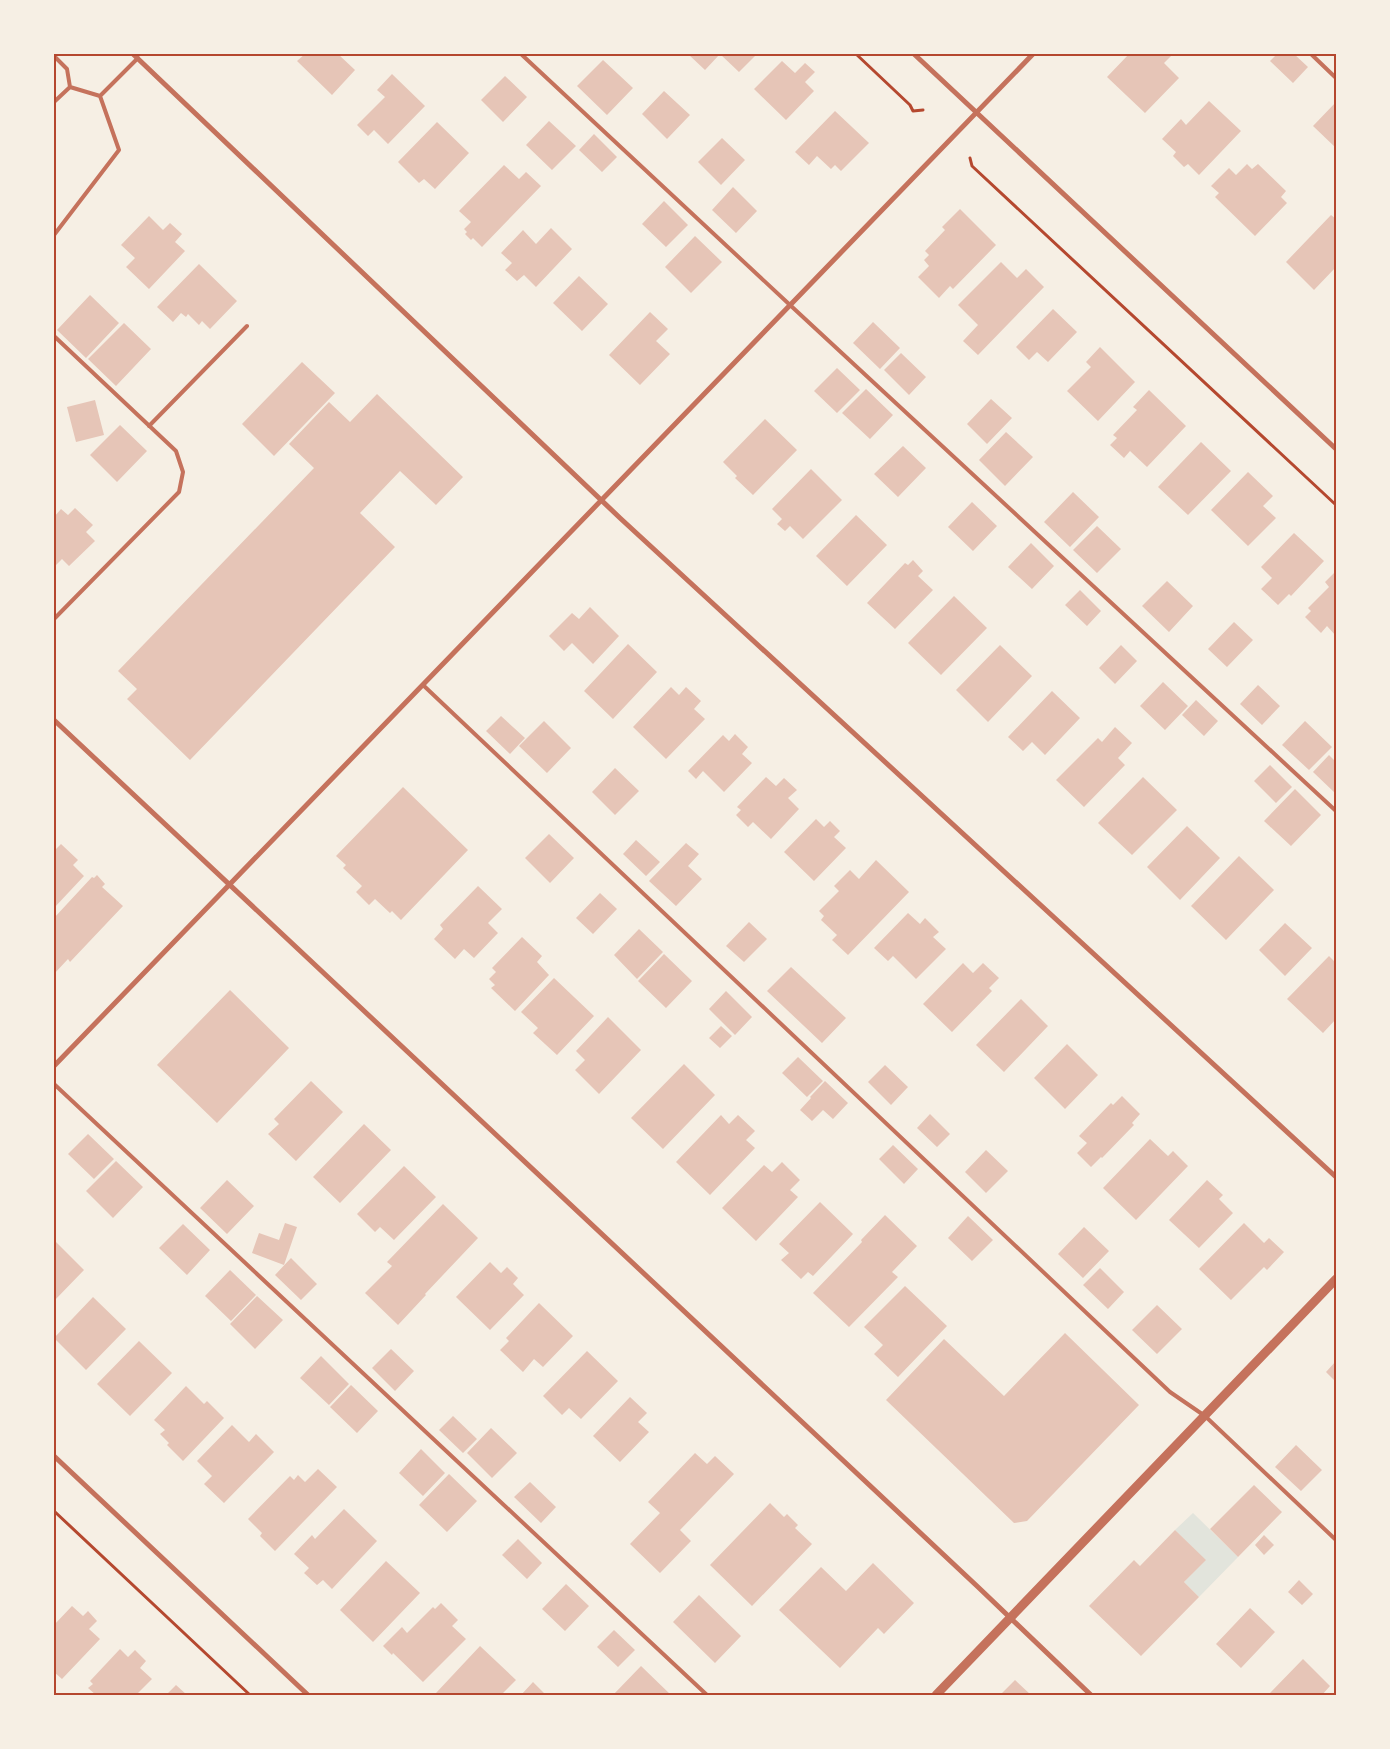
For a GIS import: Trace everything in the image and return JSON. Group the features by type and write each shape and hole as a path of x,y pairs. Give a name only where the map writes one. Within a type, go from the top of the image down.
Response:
{"street":[{"path":"914,54 1336,449"},
{"path":"54,1066 1033,54"},
{"path":"136,56 601,500 1336,1177"},
{"path":"54,720 971,1580 1091,1695"},
{"path":"936,1695 1336,1279"},
{"path":"54,1456 308,1695"}],"lane":[{"path":"521,54 790,306 1336,811"},
{"path":"1311,54 1336,78"},
{"path":"54,56 67,69 70,88"},
{"path":"100,96 136,56"},
{"path":"70,88 100,96"},
{"path":"54,102 70,88"},
{"path":"54,235 118,150 100,96"},
{"path":"149,426 248,326"},
{"path":"54,336 176,451 183,472 179,492 54,620"},
{"path":"423,685 1170,1392 1205,1416 1336,1540"},
{"path":"54,1084 707,1695"}],"path":[{"path":"856,54 910,105 913,111 923,110"},
{"path":"970,158 972,166 1336,505"},
{"path":"54,1511 250,1695"}],"shaded area":[{"path":"1193,1513 1238,1557 1199,1597 1184,1582 1205,1560 1175,1530"}],"building":[{"path":"305,54 338,54 355,70 332,95 297,61"},
{"path":"688,54 720,54 705,70"},
{"path":"720,54 757,54 739,72"},
{"path":"1129,54 1173,54 1164,63 1179,78 1145,113 1107,77"},
{"path":"1277,54 1294,54 1308,67 1293,83 1270,61"},
{"path":"603,60 633,88 607,115 577,86"},
{"path":"782,61 795,73 805,63 815,72 805,82 814,91 786,120 754,89"},
{"path":"392,74 425,106 388,144 374,130 368,136 357,125 385,97 377,90"},
{"path":"505,76 527,97 503,122 481,100"},
{"path":"664,91 690,115 667,139 642,114"},
{"path":"1209,101 1241,131 1199,175 1188,164 1184,167 1173,156 1176,152 1162,139 1181,119 1186,125"},
{"path":"1336,102 1336,148 1313,126"},
{"path":"835,111 869,143 841,171 835,165 831,169 817,156 809,165 795,152"},
{"path":"549,121 576,146 552,170 526,145"},
{"path":"437,122 469,153 435,189 424,179 419,183 398,162"},
{"path":"594,134 617,157 602,172 579,150"},
{"path":"722,138 745,160 721,185 698,162"},
{"path":"1247,164 1252,169 1258,164 1286,191 1281,197 1287,203 1255,236 1215,197 1219,193 1211,186 1229,168 1236,175"},
{"path":"504,165 519,179 526,172 541,186 482,247 473,238 471,240 465,234 467,232 464,229 471,222 459,211"},
{"path":"733,187 757,211 736,233 712,210"},
{"path":"664,201 688,225 666,247 642,224"},
{"path":"960,209 996,245 953,289 950,286 939,298 918,277 929,266 924,260 929,255 925,251 945,230 942,227"},
{"path":"1331,215 1336,219 1336,267 1314,290 1286,262"},
{"path":"149,216 163,230 170,223 182,234 175,242 185,251 149,289 126,267 135,258 121,245"},
{"path":"551,228 572,249 536,287 524,275 517,281 505,270 512,263 501,253 523,230 536,244"},
{"path":"695,236 722,262 691,293 665,267"},
{"path":"1001,262 1017,278 1026,269 1044,287 978,355 963,341 978,325 958,305"},
{"path":"199,264 237,301 210,329 202,321 199,325 188,314 186,317 181,313 173,322 157,307"},
{"path":"579,276 608,304 582,331 553,303"},
{"path":"90,295 119,323 86,358 57,330"},
{"path":"1053,309 1077,332 1048,362 1037,352 1029,360 1016,347"},
{"path":"650,312 668,329 656,341 670,354 640,385 609,355"},
{"path":"873,322 900,348 880,369 853,343"},
{"path":"124,323 151,349 116,386 88,359"},
{"path":"1100,347 1135,382 1098,421 1067,391 1091,367 1086,362"},
{"path":"901,353 926,377 909,395 884,370"},
{"path":"302,362 335,393 274,456 242,424"},
{"path":"837,368 860,390 837,413 814,391"},
{"path":"866,389 893,415 870,439 842,413"},
{"path":"1149,390 1186,426 1147,467 1130,451 1124,458 1110,445 1117,438 1113,435 1137,410 1133,407"},
{"path":"377,394 463,477 436,505 400,471 360,513 395,547 190,760 127,699 137,689 118,671 314,468 289,444 329,402 350,422"},
{"path":"991,399 1012,418 987,444 967,424"},
{"path":"95,400 104,435 76,442 67,407"},
{"path":"765,419 797,450 753,495 735,478 737,476 723,462"},
{"path":"120,425 147,451 117,482 90,455"},
{"path":"1006,432 1033,457 1005,486 979,460"},
{"path":"1201,442 1231,471 1188,515 1158,487"},
{"path":"903,446 926,468 898,497 874,474"},
{"path":"811,469 842,500 803,539 790,526 785,531 777,524 782,519 772,509"},
{"path":"1248,472 1273,496 1263,506 1276,518 1248,546 1211,510"},
{"path":"1073,492 1099,517 1070,547 1044,522"},
{"path":"972,502 997,526 973,551 948,527"},
{"path":"75,508 93,525 86,532 95,541 69,566 62,559 56,565 54,563 54,517 61,509 68,515"},
{"path":"856,515 887,545 847,586 816,556"},
{"path":"1097,526 1121,549 1097,573 1073,550"},
{"path":"1294,533 1324,561 1291,596 1289,594 1278,605 1261,589 1272,578 1261,567"},
{"path":"1031,543 1054,566 1032,589 1008,567"},
{"path":"913,560 923,571 918,576 933,590 895,629 867,603 905,563 908,565"},
{"path":"1336,571 1336,636 1327,626 1321,633 1305,617 1311,611 1308,608 1329,587 1325,582"},
{"path":"1167,581 1193,606 1169,632 1142,606"},
{"path":"1080,590 1101,611 1087,626 1065,605"},
{"path":"954,596 987,628 941,675 908,643"},
{"path":"590,607 619,636 593,664 572,643 564,651 549,636 572,613 579,619"},
{"path":"1234,622 1253,640 1227,667 1208,649"},
{"path":"628,644 657,672 613,719 584,691"},
{"path":"1000,645 1032,676 988,722 956,690"},
{"path":"1121,645 1137,661 1115,684 1099,668"},
{"path":"1163,682 1188,706 1165,730 1140,706"},
{"path":"1258,685 1280,706 1262,725 1240,704"},
{"path":"671,687 679,695 686,687 701,701 694,709 705,719 666,759 633,727"},
{"path":"1052,691 1080,718 1045,755 1032,742 1023,751 1008,737"},
{"path":"1196,700 1218,721 1204,736 1182,715"},
{"path":"501,716 525,738 510,754 486,731"},
{"path":"544,721 571,748 547,773 519,746"},
{"path":"1305,721 1332,747 1309,770 1282,745"},
{"path":"1115,727 1132,743 1118,758 1125,765 1084,807 1056,780 1098,738 1102,742"},
{"path":"735,734 748,747 742,754 752,763 724,792 703,771 696,779 688,771 723,735 729,741"},
{"path":"1329,755 1336,762 1335,793 1313,772"},
{"path":"1270,765 1292,787 1276,803 1254,781"},
{"path":"615,768 639,791 615,815 592,792"},
{"path":"766,777 776,786 784,778 797,790 788,798 799,809 771,839 753,822 748,827 736,815 741,810 737,807"},
{"path":"1143,777 1177,810 1132,855 1098,823"},
{"path":"403,787 468,850 401,920 375,899 369,905 356,892 362,886 343,868 346,865 336,856"},
{"path":"1295,789 1321,815 1291,846 1264,821"},
{"path":"816,819 824,827 830,821 840,831 834,837 846,848 814,881 784,852"},
{"path":"1187,826 1220,858 1180,900 1147,867"},
{"path":"549,834 574,858 550,883 525,858"},
{"path":"636,840 660,862 646,876 623,854"},
{"path":"686,843 699,854 688,866 702,879 676,906 649,881"},
{"path":"61,844 78,860 73,865 84,876 54,908 54,847 56,849"},
{"path":"1239,856 1274,890 1226,940 1191,906"},
{"path":"876,860 909,892 848,955 832,940 837,935 821,920 824,916 819,911 839,891 834,886 850,870 859,879"},
{"path":"97,875 105,884 102,887 123,906 70,962 68,959 54,974 54,918 92,877 94,878"},
{"path":"478,886 502,909 488,923 498,933 474,958 464,949 455,959 434,939 443,929 440,925"},
{"path":"600,893 617,909 593,934 576,918"},
{"path":"908,913 920,924 925,918 939,932 933,937 946,949 916,979 893,956 888,961 874,948"},
{"path":"749,922 767,939 744,962 726,946"},
{"path":"1285,923 1312,948 1285,976 1259,950"},
{"path":"639,929 663,952 637,979 614,955"},
{"path":"522,937 542,956 537,962 549,975 515,1011 491,988 495,985 489,979 496,972 492,968"},
{"path":"664,954 692,981 666,1008 638,981"},
{"path":"1329,956 1336,963 1336,1019 1323,1033 1287,999"},
{"path":"963,963 973,973 983,963 999,978 989,988 992,991 952,1032 923,1004"},
{"path":"791,967 846,1018 822,1043 767,991"},
{"path":"554,978 594,1016 557,1055 533,1033 538,1028 521,1012"},
{"path":"230,990 289,1048 217,1123 157,1065"},
{"path":"726,991 752,1017 735,1035 709,1009"},
{"path":"1021,999 1048,1026 1004,1072 976,1045"},
{"path":"608,1017 641,1050 599,1094 575,1070 585,1060 576,1051"},
{"path":"721,1026 732,1036 720,1048 709,1038"},
{"path":"1067,1044 1098,1075 1065,1109 1034,1078"},
{"path":"798,1057 823,1081 807,1097 782,1073"},
{"path":"684,1064 715,1095 663,1149 631,1118"},
{"path":"885,1065 908,1087 891,1105 868,1082"},
{"path":"311,1081 343,1112 296,1161 268,1134 279,1124 274,1119"},
{"path":"825,1081 848,1103 833,1119 823,1110 812,1121 800,1110"},
{"path":"1122,1096 1140,1114 1132,1123 1134,1125 1091,1167 1077,1153 1087,1143 1079,1136 1111,1103 1113,1105"},
{"path":"930,1114 950,1134 937,1147 917,1128"},
{"path":"721,1115 729,1124 738,1115 755,1131 746,1140 755,1148 710,1195 676,1162"},
{"path":"364,1124 391,1150 340,1203 313,1177"},
{"path":"88,1134 114,1159 94,1179 68,1154"},
{"path":"1150,1139 1168,1156 1173,1151 1188,1166 1136,1220 1103,1188"},
{"path":"893,1145 918,1169 904,1184 879,1159"},
{"path":"986,1150 1008,1171 986,1193 965,1172"},
{"path":"116,1161 143,1187 113,1218 86,1191"},
{"path":"782,1162 800,1180 790,1190 798,1197 756,1241 722,1208 764,1165 772,1172"},
{"path":"404,1166 436,1197 394,1240 380,1227 375,1232 357,1214"},
{"path":"227,1180 254,1206 227,1234 200,1208"},
{"path":"1207,1180 1223,1195 1219,1199 1233,1213 1199,1248 1169,1220"},
{"path":"820,1202 853,1234 813,1276 808,1272 801,1279 781,1260 789,1253 779,1244"},
{"path":"443,1204 478,1238 398,1325 365,1293 392,1266 387,1262"},
{"path":"885,1215 917,1246 892,1272 898,1277 849,1327 813,1293"},
{"path":"968,1216 993,1240 972,1261 948,1238"},
{"path":"285,1223 297,1227 284,1265 252,1253 259,1233 279,1240"},
{"path":"1244,1223 1264,1243 1269,1238 1284,1252 1267,1270 1264,1267 1231,1300 1199,1269"},
{"path":"183,1224 210,1250 187,1275 159,1248"},
{"path":"1084,1227 1109,1251 1083,1278 1058,1254"},
{"path":"54,1240 84,1270 54,1301"},
{"path":"291,1258 317,1284 301,1300 275,1275"},
{"path":"490,1262 501,1273 507,1267 518,1278 513,1284 524,1295 490,1330 456,1297"},
{"path":"1100,1268 1124,1292 1108,1309 1083,1285"},
{"path":"230,1270 256,1295 231,1321 205,1296"},
{"path":"905,1286 947,1326 898,1377 874,1354 883,1345 864,1327"},
{"path":"257,1296 283,1320 255,1349 230,1324"},
{"path":"93,1297 126,1329 86,1370 54,1338"},
{"path":"539,1303 573,1336 543,1367 534,1359 523,1372 500,1350 509,1341 506,1338"},
{"path":"1157,1305 1182,1329 1157,1354 1132,1330"},
{"path":"1065,1333 1139,1405 1027,1521 1014,1523 886,1400 944,1339 1004,1396"},
{"path":"139,1341 172,1373 130,1416 97,1384"},
{"path":"391,1349 414,1371 395,1391 372,1368"},
{"path":"587,1351 618,1381 581,1419 569,1408 562,1415 543,1396"},
{"path":"321,1356 349,1384 329,1405 300,1378"},
{"path":"1336,1361 1336,1382 1326,1372"},
{"path":"351,1385 378,1411 357,1433 330,1407"},
{"path":"186,1386 204,1404 207,1401 224,1418 183,1461 167,1445 169,1443 160,1434 165,1430 154,1420"},
{"path":"630,1397 647,1413 638,1422 649,1432 620,1462 593,1436"},
{"path":"453,1416 477,1439 463,1453 439,1430"},
{"path":"232,1425 249,1442 256,1434 274,1452 224,1503 204,1484 212,1476 197,1461"},
{"path":"491,1428 517,1453 492,1478 467,1453"},
{"path":"1296,1445 1322,1470 1301,1491 1275,1467"},
{"path":"421,1449 445,1473 423,1496 399,1473"},
{"path":"695,1453 707,1464 715,1456 734,1474 680,1530 691,1541 660,1573 630,1544 660,1513 648,1502"},
{"path":"318,1469 337,1487 275,1551 260,1536 262,1533 248,1519 290,1476 294,1480 298,1475 305,1482"},
{"path":"449,1474 477,1501 447,1532 419,1505"},
{"path":"530,1482 556,1507 541,1523 514,1497"},
{"path":"1254,1485 1282,1512 1238,1557 1210,1529"},
{"path":"770,1503 784,1517 787,1514 798,1525 795,1528 812,1544 752,1606 710,1565"},
{"path":"344,1509 377,1541 332,1589 323,1580 317,1585 304,1573 309,1568 294,1554 312,1535 315,1539"},
{"path":"1175,1530 1206,1560 1184,1582 1199,1597 1141,1656 1089,1606 1134,1560 1140,1566"},
{"path":"1264,1535 1274,1545 1264,1555 1255,1545"},
{"path":"518,1539 542,1563 527,1579 502,1555"},
{"path":"386,1561 420,1593 373,1642 340,1610"},
{"path":"873,1563 914,1603 884,1634 878,1628 840,1668 779,1610 821,1567 846,1591"},
{"path":"1299,1580 1313,1594 1302,1605 1288,1592"},
{"path":"566,1584 589,1606 565,1631 542,1609"},
{"path":"699,1595 741,1636 715,1663 673,1622"},
{"path":"441,1603 458,1620 452,1626 466,1639 423,1682 383,1646 402,1627 407,1633 433,1607 435,1609"},
{"path":"72,1606 83,1616 88,1611 97,1621 89,1629 100,1639 62,1679 54,1672 54,1625"},
{"path":"1250,1608 1275,1632 1241,1668 1216,1644"},
{"path":"614,1630 635,1650 618,1667 597,1647"},
{"path":"480,1646 516,1680 501,1695 438,1695 436,1693"},
{"path":"120,1649 128,1657 135,1650 146,1661 140,1668 152,1679 136,1695 96,1695 88,1688 93,1684 90,1681"},
{"path":"1303,1659 1330,1686 1322,1695 1268,1695"},
{"path":"641,1666 671,1695 613,1695"},
{"path":"1015,1680 1031,1695 1000,1695"},
{"path":"533,1682 546,1695 521,1695"},
{"path":"176,1685 187,1695 166,1695"}]}
